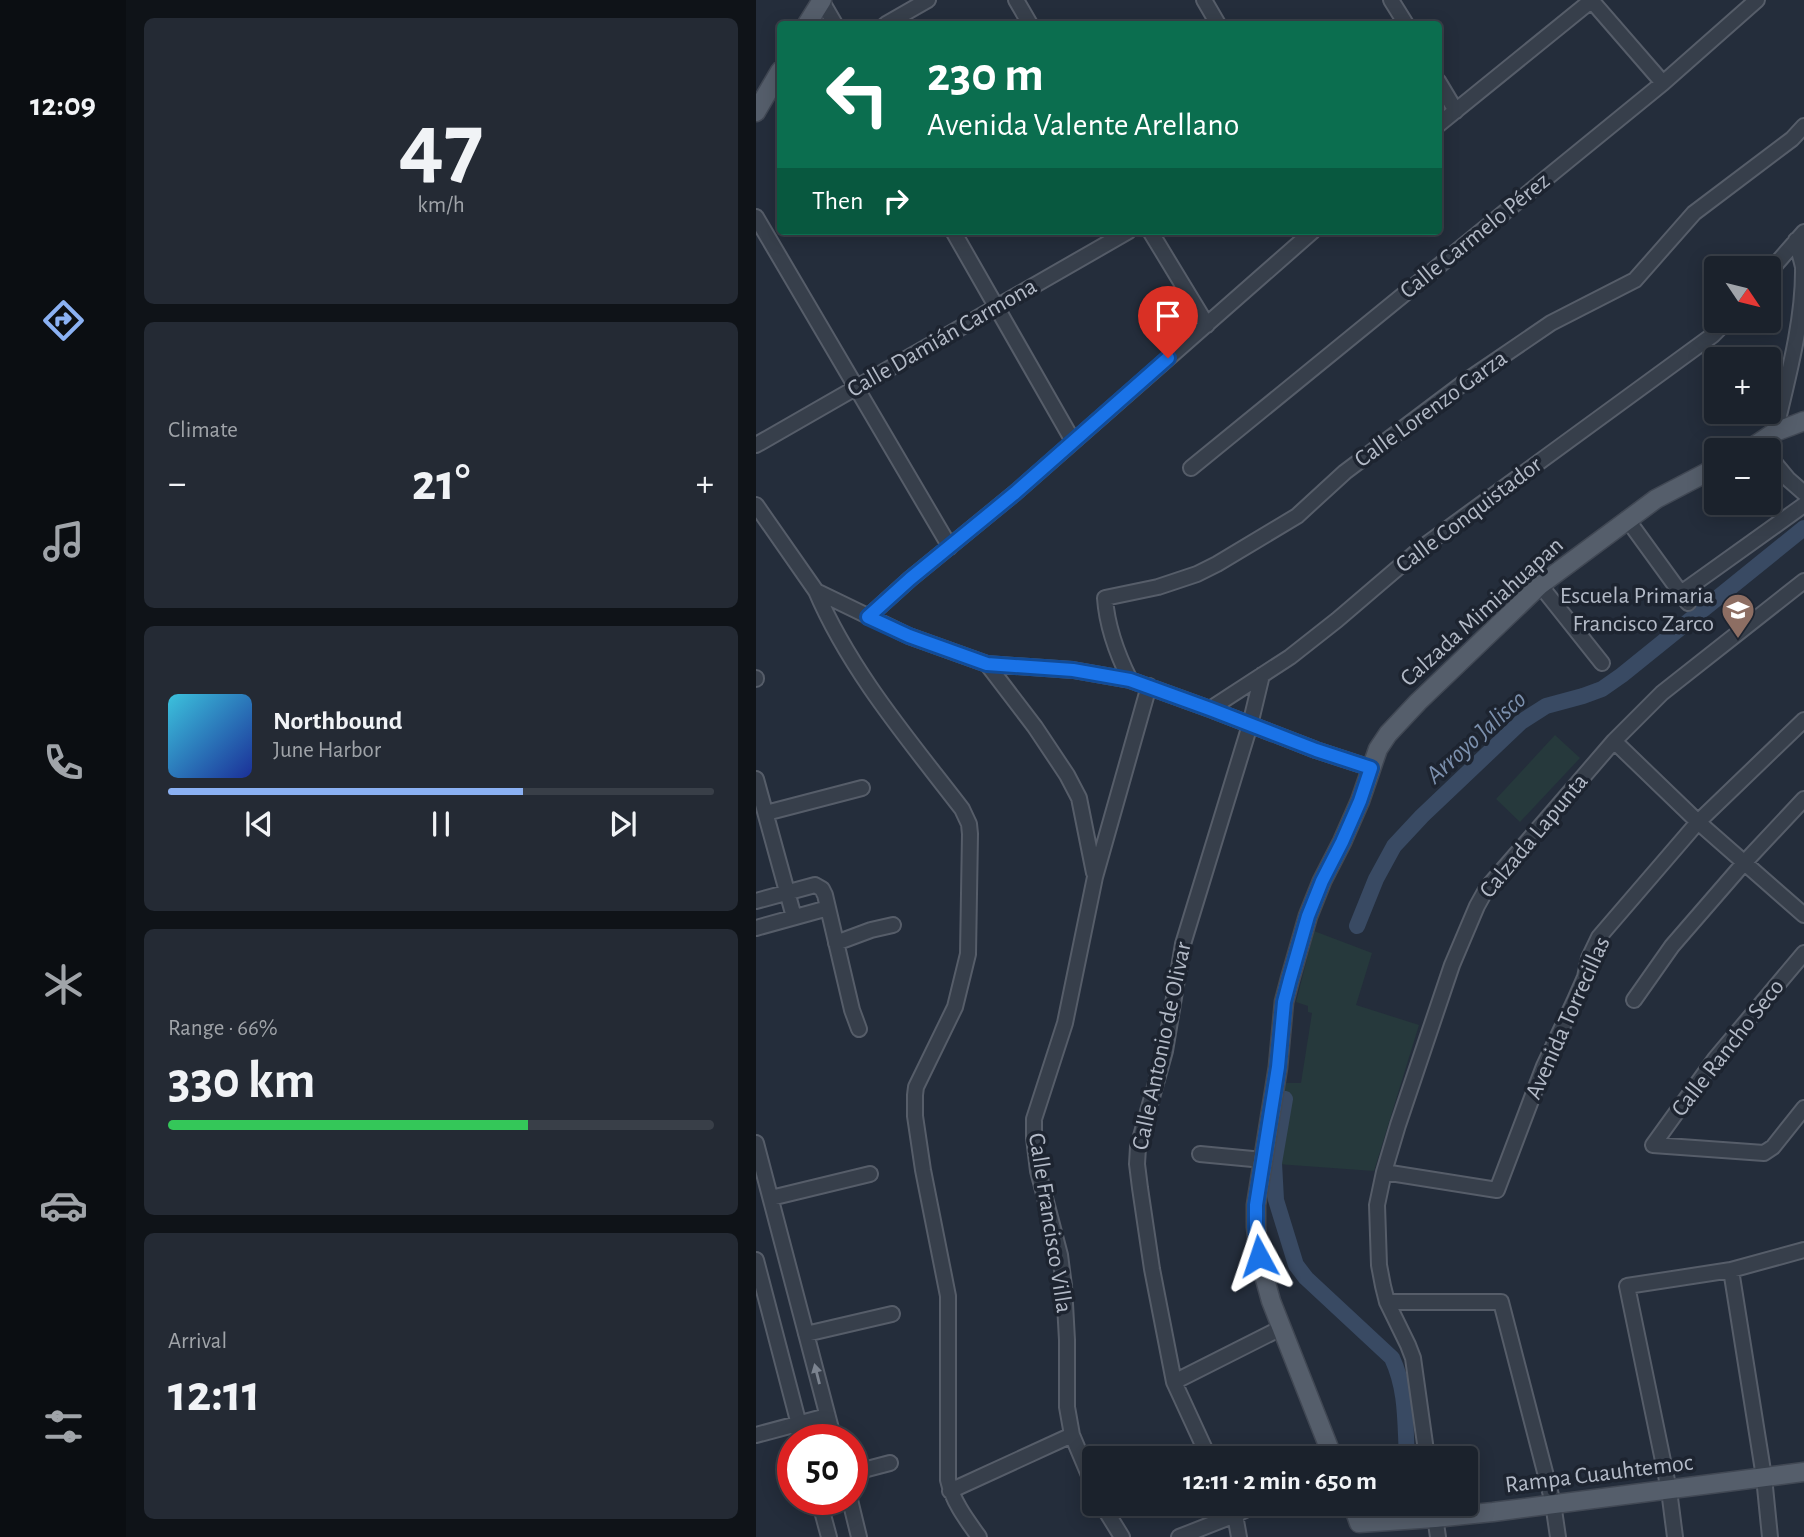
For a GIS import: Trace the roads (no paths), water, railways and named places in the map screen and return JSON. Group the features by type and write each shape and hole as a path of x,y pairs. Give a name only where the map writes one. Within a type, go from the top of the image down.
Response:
{"main road":[{"path":"809,21 821,0"},
{"path":"760,105 777,76"},
{"path":"1770,438 1775,432 1804,421"},
{"name":"Calzada Mimiahuapan","path":"1328,1446 1271,1301 1259,1256 1256,1227 1256,1205 1278,1067 1284,1002 1308,916 1360,801 1378,749 1388,734 1463,657 1539,585 1656,499 1704,474"},
{"name":"Rampa Cuauhtemoc","path":"1478,1508 1553,1503 1804,1472"},
{"name":"Rampa Cuauhtemoc","path":"1358,1530 1414,1516"}],"street":[{"path":"821,0 833,21"},
{"path":"891,21 928,0"},
{"path":"1016,0 1028,21"},
{"path":"1204,0 1216,21"},
{"path":"1391,0 1404,21"},
{"path":"1442,122 1591,0 1663,83"},
{"name":"Calle Carmelo Pérez","path":"1191,468 1663,83 1757,0"},
{"path":"1442,88 1456,111"},
{"path":"760,105 777,91"},
{"name":"Calle Lorenzo Garza","path":"1130,680 1110,632 1105,597 1158,587 1197,574 1297,516 1345,472 1466,382 1551,323 1635,280 1693,213 1804,126"},
{"path":"756,217 950,547"},
{"path":"955,235 1073,441"},
{"name":"Calle Damián Carmona","path":"756,445 1122,235"},
{"path":"1152,235 1206,325"},
{"path":"868,617 1308,235"},
{"path":"1782,257 1800,236"},
{"path":"1775,432 1798,340 1804,299 1800,236"},
{"name":"Calle Conquistador","path":"1210,709 1290,657 1420,550 1715,333"},
{"path":"1627,519 1685,598 1804,495 1781,472"},
{"path":"756,505 816,591 833,629 884,708 962,809 969,824 968,954 955,1007 916,1087 915,1116 948,1296 948,1480 957,1504 979,1537"},
{"name":"Calzada Lapunta","path":"1425,1446 1413,1358 1387,1302 1379,1265 1377,1205 1398,1125 1452,965 1477,906 1487,888 1614,741 1662,693 1804,582"},
{"path":"1539,585 1602,663"},
{"path":"816,591 909,636 987,664 1073,670 1130,680 1371,768"},
{"path":"833,629 838,617 852,610"},
{"name":"Calle Francisco Villa","path":"987,664 1035,727 1079,798 1095,877"},
{"name":"Calle Antonio de Olivar","path":"1203,1446 1174,1382 1139,1188 1138,1147 1165,1051 1183,944 1250,725 1262,676"},
{"name":"Calle Francisco Villa","path":"1082,1459 1072,1435 1067,1406 1066,1311 1060,1255 1038,1171 1034,1119 1065,1023 1095,877 1149,686"},
{"name":"Avenida Torrecillas","path":"1384,1172 1497,1191 1544,1066 1574,1002 1599,937 1698,822 1804,720"},
{"path":"1614,741 1698,822 1804,915"},
{"path":"756,779 794,917"},
{"path":"766,813 862,788"},
{"path":"1634,1000 1671,946 1804,799"},
{"path":"756,901 815,885 820,887 824,892 859,1029"},
{"path":"756,928 828,908"},
{"path":"836,943 871,930 893,926"},
{"name":"Calle Rancho Seco","path":"1804,953 1716,1059 1653,1145 1760,1154 1768,1152 1804,1108"},
{"path":"756,1143 829,1424"},
{"path":"1200,1154 1264,1160"},
{"path":"771,1198 870,1174"},
{"path":"1675,1537 1669,1490 1627,1286 1731,1270 1804,1250"},
{"path":"756,1260 762,1308 799,1423"},
{"path":"1731,1270 1765,1477 1770,1537"},
{"path":"1387,1302 1501,1302 1553,1503 1559,1537"},
{"path":"806,1334 892,1314"},
{"path":"1174,1382 1281,1328"},
{"path":"756,1435 827,1416"},
{"path":"950,1491 1072,1435"},
{"path":"868,1469 890,1463"},
{"path":"823,1515 829,1537"},
{"path":"854,1515 859,1537"},
{"path":"1109,1516 1122,1537"},
{"path":"1180,1537 1220,1516"},
{"path":"1234,1516 1239,1537"},
{"path":"1435,1516 1438,1537"}],"waterway":[{"name":"Arroyo Jalisco","path":"1357,926 1376,879 1394,846 1521,722 1546,706 1602,689 1804,528"},
{"name":"Arroyo Jalisco","path":"1285,1099 1274,1163 1276,1200 1296,1265 1306,1278 1392,1358 1403,1394 1406,1446"}],"place":[{"name":"Escuela Primaria Francisco Zarco","path":"1738,640"}]}
